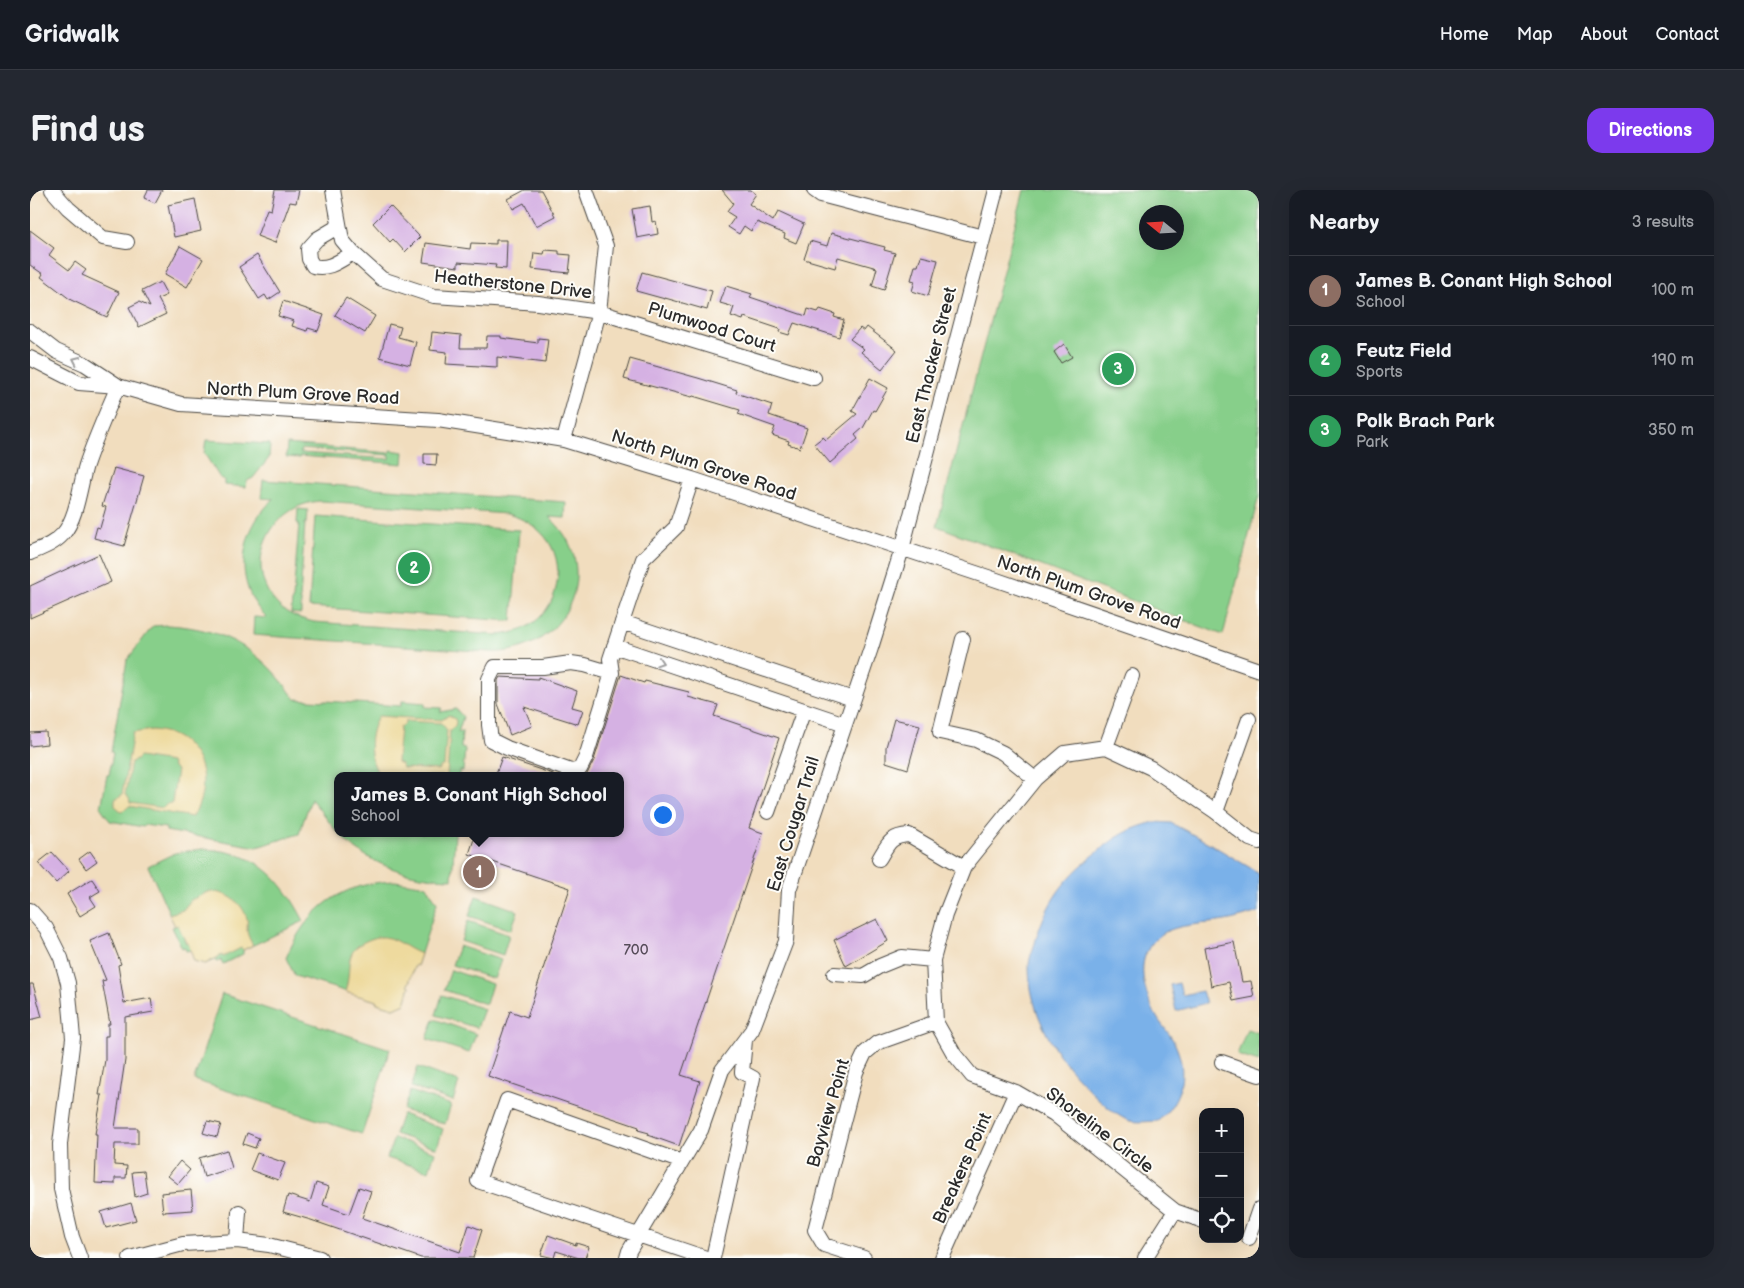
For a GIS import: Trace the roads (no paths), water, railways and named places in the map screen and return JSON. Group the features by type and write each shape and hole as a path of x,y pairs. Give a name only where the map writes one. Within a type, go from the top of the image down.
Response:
{"street":[{"path":"52,190 68,208 103,238 126,242"},
{"name":"Heatherstone Drive","path":"333,190 342,240 352,253 382,279 434,296 538,303 599,312"},
{"path":"564,440 599,312 606,246 586,190"},
{"path":"814,190 822,195 983,237"},
{"name":"East Thacker Street","path":"902,549 996,190"},
{"path":"339,226 317,239 308,249 309,259 313,266 321,268 333,265 352,253"},
{"name":"Plumwood Court","path":"599,312 814,378"},
{"name":"North Plum Grove Road","path":"30,331 56,350 85,364 118,386"},
{"name":"North Plum Grove Road","path":"30,358 79,383 118,386 181,404 438,420 564,440 692,479 1259,670"},
{"path":"30,553 46,547 64,533 70,521 86,465 118,386"},
{"path":"612,673 572,663 543,667 495,667 490,679 489,725 491,740 507,748 571,771 580,769 586,758 612,673 610,659 643,559 676,527 692,479"},
{"name":"East Cougar Trail","path":"639,1235 702,1130 722,1070 752,1030 786,941 789,890 872,648 902,549"},
{"path":"622,622 853,699"},
{"path":"963,639 940,732 976,740 1003,753 1035,779"},
{"path":"614,646 845,724"},
{"path":"1132,676 1106,747 1151,768 1216,812 1250,840 1259,842"},
{"path":"768,812 804,710"},
{"path":"1216,812 1249,719"},
{"name":"Shoreline Circle","path":"1106,747 1064,753 1035,779 964,867 945,915 933,960 936,1022 954,1054 972,1076 1016,1092 1054,1114 1174,1211 1199,1220"},
{"path":"879,859 889,841 898,836 909,835 964,867"},
{"path":"30,910 46,928 61,958 68,983 73,1038 60,1144 61,1189 72,1237 80,1258"},
{"path":"834,974 864,976 880,966 902,957 933,960"},
{"name":"Bayview Point","path":"864,1258 824,1245 815,1230 856,1072 865,1053 877,1043 936,1022"},
{"path":"713,1258 753,1078 742,1072 745,1039"},
{"path":"1222,1062 1259,1074"},
{"name":"Breakers Point","path":"942,1258 1016,1092"},
{"path":"682,1162 507,1100 478,1180 706,1258"},
{"path":"1249,1238 1259,1209"},
{"path":"1145,1258 1174,1211"},
{"path":"237,1241 239,1212"},
{"path":"627,1258 639,1235"},
{"path":"130,1258 183,1244 237,1241 269,1245 320,1258"}],"water":[{"path":"1155,822 1171,823 1259,873 1259,912 1229,920 1175,928 1162,934 1147,951 1143,971 1147,993 1155,1014 1170,1035 1179,1053 1182,1075 1178,1095 1166,1113 1158,1121 1137,1122 1125,1119 1104,1104 1060,1056 1051,1042 1038,1013 1033,998 1029,966 1039,930 1049,907 1070,877 1089,859 1119,836 1135,828"},
{"path":"1179,983 1182,995 1202,991 1206,1003 1176,1011 1170,985"}],"place":[{"name":"Polk Brach Park","path":"1118,369"},
{"name":"Feutz Field","path":"414,568"},
{"name":"James B. Conant High School","path":"479,872"}]}
